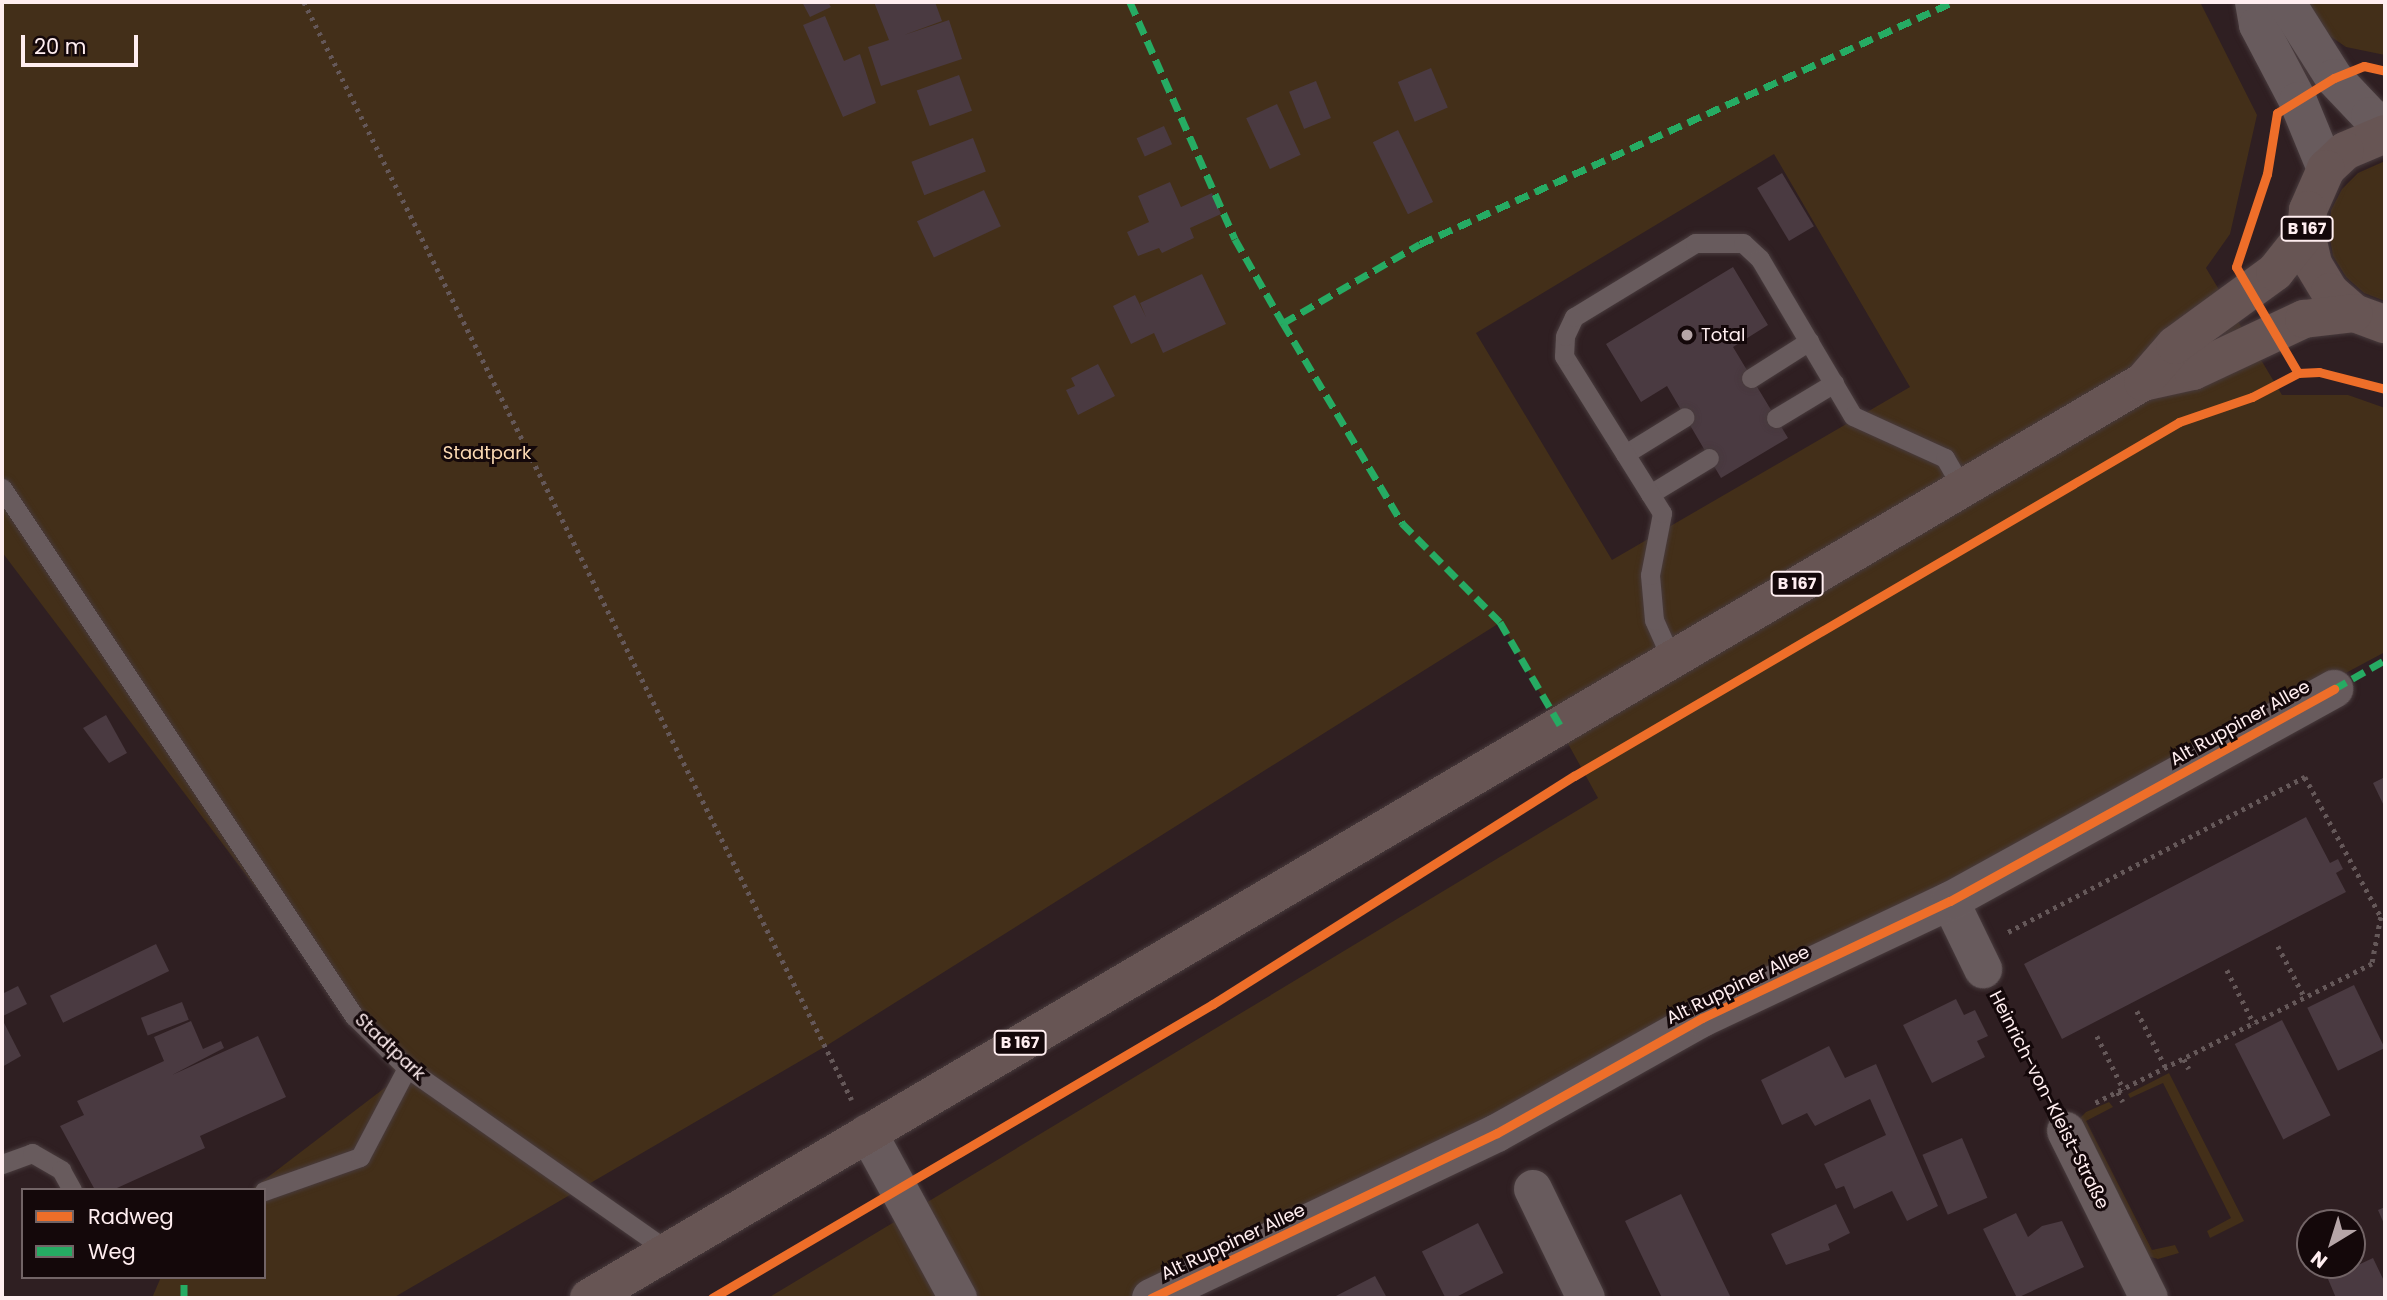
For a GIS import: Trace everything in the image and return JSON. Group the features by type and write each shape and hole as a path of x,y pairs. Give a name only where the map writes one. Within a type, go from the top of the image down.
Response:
{"main road":[{"name":"B 167","path":"2370,318 2324,283 2313,264 2306,233 2311,200 2326,169 2345,150 2385,134"},
{"name":"B 167","path":"2143,382 2175,345 2276,272 2306,233"},
{"name":"B 167","path":"589,1298 2143,382 2193,371 2304,318 2370,318"}],"street":[{"path":"2253,2 2258,25 2298,101 2326,169"},
{"path":"2286,2 2334,78 2370,116 2385,126"},
{"name":"Alt Ruppiner Allee","path":"1151,1298 1497,1133 1702,1018 1950,901 2334,690"},
{"path":"1950,901 1978,960"},
{"name":"Heinrich-von-Kleist-Straße","path":"2063,1126 2149,1298"},
{"path":"868,1133 958,1298"},
{"path":"1533,1189 1586,1298"}],"lane":[{"path":"1671,658 1654,620 1650,575 1662,513 1564,356 1565,336 1574,317 1695,243 1744,243 1760,259 1853,416 1945,458 1962,488"},
{"path":"1751,378 1810,341"},
{"path":"1776,418 1834,383"},
{"path":"1625,454 1685,418"},
{"path":"1650,494 1709,458"},
{"name":"Stadtpark","path":"2,488 354,1016 407,1068 668,1251"},
{"path":"266,1190 360,1157 407,1068"},
{"path":"2,1164 32,1153 61,1170 71,1188"}],"path":[{"path":"304,2 868,1133"},
{"path":"1978,960 2305,777 2381,917 2372,964 2121,1091 2063,1126"},
{"path":"2278,946 2305,998"},
{"path":"2227,970 2254,1024"},
{"path":"2137,1011 2166,1068"},
{"path":"2097,1036 2121,1091 2123,1102"},
{"path":"2184,1059 2189,1069"}],"green space":[{"path":"2,2 2200,2 2257,115 2230,234 2206,268 2282,395 2348,395 2385,408 2385,652 1702,1018 1194,1298 768,1298 1598,798 1501,622 826,1046 393,1298 152,1298 160,1279 266,1279 266,1188 254,1188 399,1077 2,552","holes":["1774,154 1910,387 1612,560 1476,333"]},
{"path":"2307,2 2385,2 2385,55 2346,47 2324,32"},
{"path":"2385,161 2385,301 2364,293 2346,277 2333,256 2329,233 2331,210 2342,189 2358,173"},
{"path":"2169,1073 2244,1221 2210,1238 2207,1231 2231,1218 2163,1083 2130,1098 2128,1094"},
{"path":"2109,1102 2113,1107 2086,1121 2152,1250 2175,1245 2179,1253 2158,1259 2147,1256 2076,1122 2086,1112"}],"building":[{"path":"802,2 828,2 831,7 810,17"},
{"path":"874,2 935,2 942,21 904,35 949,20 962,59 881,86 868,47 889,40"},
{"path":"825,16 844,61 860,54 876,103 843,117 803,25"},
{"path":"1431,68 1448,108 1415,122 1398,82"},
{"path":"959,75 972,111 930,126 917,90"},
{"path":"1316,81 1331,118 1304,129 1289,92"},
{"path":"1277,104 1301,155 1270,169 1246,118"},
{"path":"1164,126 1172,144 1145,156 1137,138"},
{"path":"1398,130 1433,202 1408,214 1373,142"},
{"path":"973,138 986,172 924,195 911,162"},
{"path":"1782,173 1814,226 1789,241 1757,188"},
{"path":"1170,182 1181,207 1212,193 1221,214 1190,228 1194,238 1162,253 1159,248 1138,256 1127,232 1149,222 1138,196"},
{"path":"984,190 1001,226 934,258 917,221"},
{"path":"1733,267 1768,325 1733,347 1788,438 1721,478 1667,386 1641,402 1606,344"},
{"path":"1202,274 1226,324 1163,353 1154,333 1131,344 1113,306 1135,295 1146,317 1140,303"},
{"path":"1098,364 1115,396 1078,415 1066,390 1075,386 1071,378"},
{"path":"106,715 127,753 109,763 83,728"},
{"path":"2385,777 2385,808 2373,783"},
{"path":"2306,817 2330,863 2338,859 2343,869 2336,873 2346,892 2062,1039 2024,964"},
{"path":"156,944 169,971 63,1023 50,996"},
{"path":"2354,985 2385,1048 2338,1071 2307,1008"},
{"path":"18,986 27,1004 3,1016 2,994"},
{"path":"1956,999 1964,1015 1975,1010 1988,1036 1977,1041 1985,1057 1932,1083 1903,1025"},
{"path":"182,1002 189,1020 148,1036 141,1018"},
{"path":"2,1019 21,1056 2,1067"},
{"path":"2282,1020 2331,1115 2283,1139 2235,1044"},
{"path":"191,1021 203,1049 221,1041 224,1048 172,1075 258,1036 286,1097 200,1136 205,1148 117,1188 94,1188 60,1126 84,1115 77,1101 164,1061 154,1037"},
{"path":"1829,1046 1845,1078 1876,1064 1938,1206 1907,1221 1892,1191 1854,1209 1844,1186 1836,1189 1824,1164 1886,1135 1870,1099 1815,1126 1807,1113 1782,1125 1761,1080"},
{"path":"1962,1138 1987,1198 1948,1215 1922,1155"},
{"path":"1681,1194 1731,1298 1662,1298 1625,1221"},
{"path":"1836,1204 1850,1233 1828,1244 1830,1250 1786,1265 1771,1234"},
{"path":"2385,1207 2385,1226 2378,1210"},
{"path":"2016,1213 2028,1237 2042,1226 2062,1221 2084,1267 2017,1298 1983,1229"},
{"path":"1478,1223 1503,1273 1454,1298 1446,1298 1422,1252"},
{"path":"2373,1258 2385,1283 2385,1298 2336,1298 2328,1279 2366,1279 2366,1261"},
{"path":"1375,1276 1387,1298 1332,1298"}],"marked path":[{"path":"1130,2 1235,239 1283,323 1402,523 1500,622 1560,725"},
{"path":"1283,323 1420,244 1953,2"},
{"path":"2334,689 2385,660"},
{"path":"184,1279 184,1298"}],"cycle path":[{"path":"2298,373 2236,267 2267,174 2277,113 2334,78 2364,66 2385,71"},
{"path":"712,1298 1213,1004 1574,776 2179,422 2252,397 2298,373 2319,372 2385,389"},
{"path":"1151,1298 1497,1133 1702,1018 1950,901 2334,689"}],"place":[{"name":"Total","path":"1687,335"}]}
